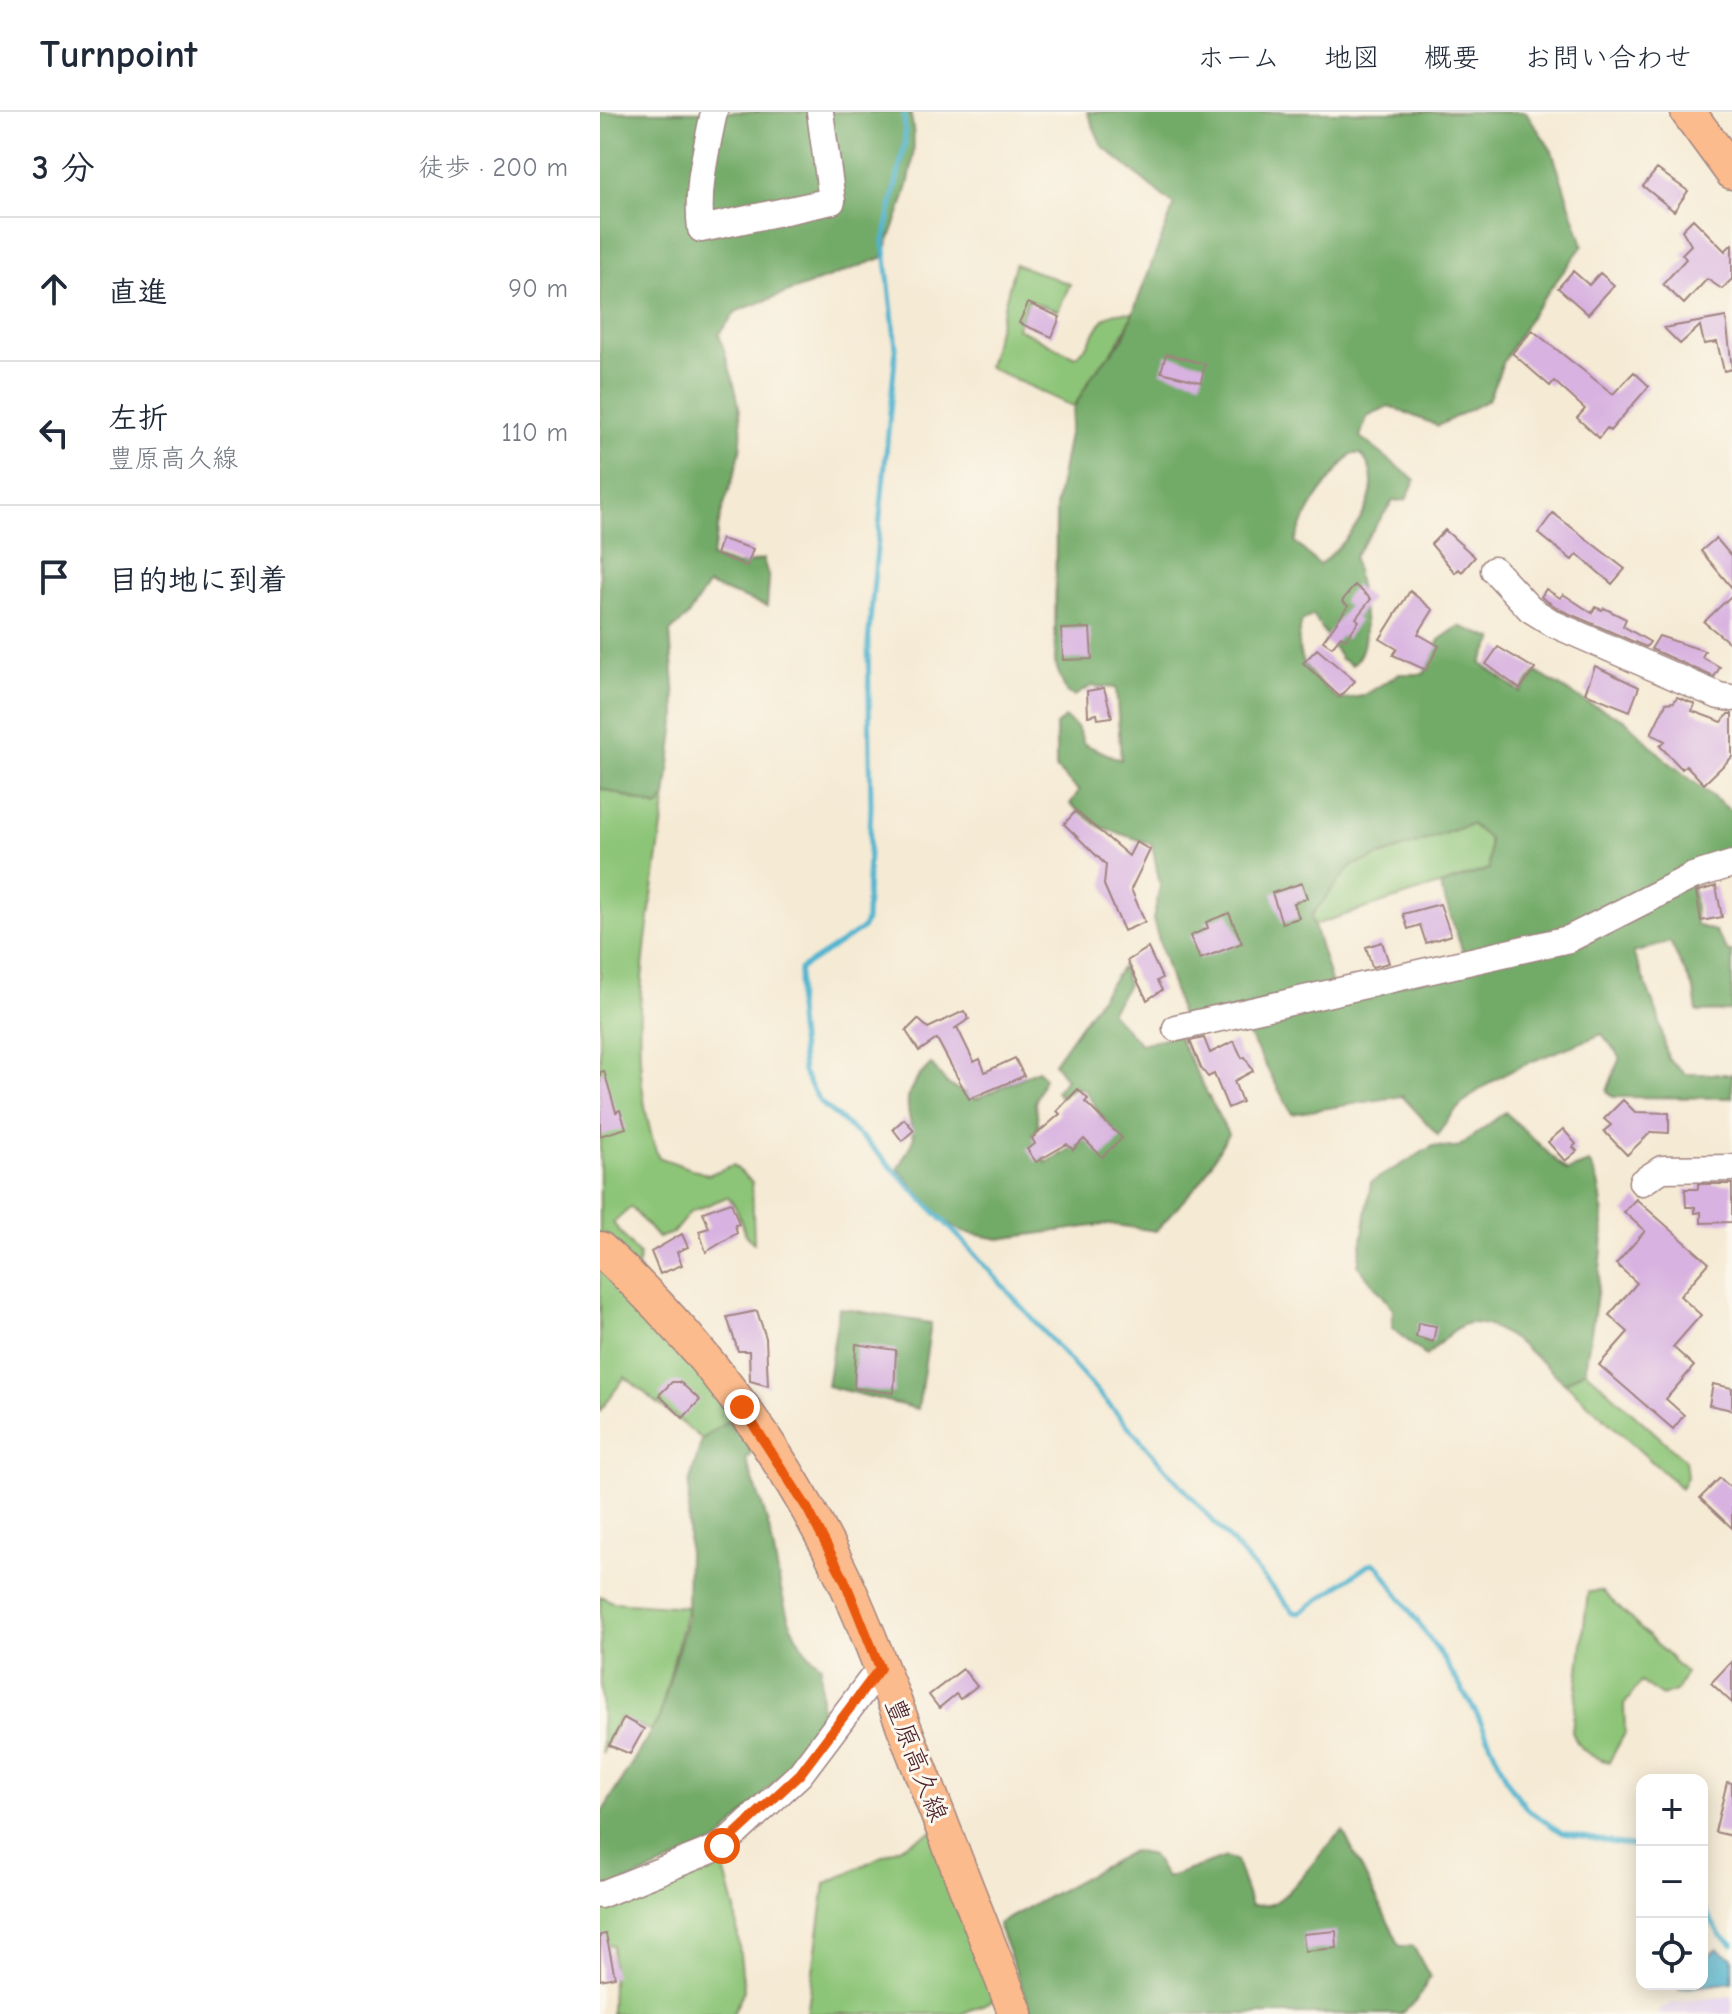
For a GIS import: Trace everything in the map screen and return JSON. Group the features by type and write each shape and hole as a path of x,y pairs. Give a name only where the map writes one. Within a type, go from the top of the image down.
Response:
{"main road":[{"path":"1688,112 1732,172"},
{"name":"豊原高久線","path":"600,1249 699,1349 742,1407 807,1508 838,1567 880,1668 1016,2014"}],"street":[{"path":"714,112 701,173 698,202 701,229 832,201 820,112"},
{"path":"1494,570 1530,609 1554,624 1708,691 1732,698"},
{"path":"1176,1028 1569,939 1693,876 1732,864"},
{"path":"1642,1182 1662,1169 1732,1168"},
{"path":"600,1895 722,1846 800,1774 880,1668"}],"shaded area":[{"path":"1732,1996 1732,2014 1655,2014 1673,2002"}],"green space":[{"path":"600,112 910,112 913,130 914,149 908,186 882,258 737,311 719,334 740,410 741,441 711,557 738,566 763,559 769,579 767,606 708,585 687,617 670,632 676,714 666,797 658,807 600,788"},
{"path":"1087,112 1526,112 1552,151 1583,245 1531,315 1504,361 1488,400 1438,426 1389,406 1367,416 1360,437 1415,480 1406,500 1393,501 1354,557 1365,629 1360,655 1352,665 1341,659 1313,615 1302,621 1299,647 1301,657 1312,674 1339,700 1363,696 1399,674 1424,674 1439,640 1459,626 1494,639 1481,663 1520,692 1536,672 1588,703 1624,719 1666,760 1732,812 1732,860 1693,884 1696,925 1715,931 1728,952 1732,952 1732,1011 1697,1012 1694,990 1670,942 1633,953 1658,1015 1668,1059 1685,1074 1732,1074 1732,1098 1613,1097 1607,1091 1620,1057 1602,1034 1533,1061 1488,1084 1452,1115 1438,1135 1402,1096 1292,1114 1235,1010 1182,1019 1153,920 1160,886 1152,844 1100,827 1070,804 1079,791 1056,769 1056,725 1065,718 1077,727 1084,744 1121,760 1116,688 1092,686 1074,696 1066,692 1055,663 1056,504 1074,407 1093,374 1123,339 1174,205 1102,146","holes":["1351,454 1361,454 1370,468 1372,484 1369,499 1353,529 1319,565 1295,542 1318,495","1471,824 1489,839 1489,869 1440,885 1469,970 1336,998 1311,916 1351,866"]},
{"path":"1015,264 1070,284 1058,311 1028,300 1017,328 1075,357 1103,320 1110,315 1133,313 1121,338 1074,407 988,367"},
{"path":"600,788 657,807 666,795 647,931 640,1023 646,1114 658,1157 708,1175 733,1165 752,1182 754,1243 745,1233 736,1208 727,1197 690,1212 673,1233 658,1238 631,1207 613,1223 639,1255 638,1269 735,1416 702,1439 625,1377 600,1411"},
{"path":"1472,824 1489,839 1489,869 1314,925 1311,916 1351,866"},
{"path":"1122,967 1128,985 1110,1012 1140,1044 1177,1035 1228,1134 1202,1180 1156,1231 1108,1224 999,1239 963,1232 942,1219 898,1169 914,1138 908,1098 915,1082 931,1064 947,1084 976,1099 1038,1070 1044,1078 1035,1103 1039,1127 1032,1135 1046,1163 1108,1127 1085,1090 1075,1087 1060,1097 1056,1091 1066,1079 1054,1063"},
{"path":"1505,1112 1567,1171 1589,1163 1598,1182 1603,1233 1601,1263 1585,1370 1565,1383 1519,1343 1478,1323 1460,1326 1426,1356 1392,1328 1393,1308 1358,1266 1371,1182 1433,1146 1457,1148"},
{"path":"839,1308 931,1323 918,1409 827,1386"},
{"path":"1585,1370 1685,1460 1687,1477 1681,1488 1565,1383"},
{"path":"735,1416 756,1447 746,1460 766,1517 789,1620 807,1652 821,1665 821,1732 719,1841 600,1894 600,1816 659,1718 687,1618 689,1484 702,1439"},
{"path":"1602,1591 1686,1673 1676,1691 1662,1696 1641,1682 1624,1705 1625,1733 1609,1762 1586,1752 1572,1731 1588,1592"},
{"path":"600,1596 613,1602 687,1607 659,1718 651,1731 620,1717 602,1753"},
{"path":"933,1831 999,1998 961,2014 807,2014 825,1884"},
{"path":"1343,1831 1400,1946 1413,1946 1430,1977 1416,2002 1401,2014 1032,2014 998,1924 1132,1851 1152,1855 1166,1878 1226,1857 1236,1861 1251,1906 1271,1904 1288,1892"},
{"path":"722,1861 735,1910 744,1990 733,2014 611,2014 613,1945 600,1944 600,1907"}],"water":[{"path":"1717,1949 1732,1958 1732,1982 1708,1985 1708,1956"}],"building":[{"path":"1657,169 1688,191 1674,211 1643,186"},
{"path":"1693,219 1725,251 1732,244 1732,279 1722,289 1707,279 1684,304 1663,284 1686,259 1682,254 1691,245 1682,230"},
{"path":"1573,271 1589,285 1600,273 1614,285 1588,314 1558,288"},
{"path":"1028,303 1060,317 1052,337 1019,323"},
{"path":"1726,317 1732,369 1724,371 1717,342 1704,344 1700,326 1680,344 1664,328"},
{"path":"1532,330 1613,394 1634,372 1649,386 1610,431 1607,428 1599,438 1577,418 1585,409 1554,381 1550,386 1512,353"},
{"path":"1166,354 1205,364 1201,382 1161,372"},
{"path":"1553,513 1625,569 1612,584 1577,554 1572,560 1538,533"},
{"path":"1445,530 1475,557 1462,572 1459,569 1455,573 1431,544"},
{"path":"1716,538 1732,557 1732,588 1701,551"},
{"path":"721,539 753,549 747,566 716,555"},
{"path":"1355,585 1371,599 1356,618 1359,621 1346,639 1341,636 1332,647 1323,641 1348,606 1342,601"},
{"path":"1546,589 1560,598 1563,594 1592,613 1595,607 1604,608 1626,619 1623,626 1650,642 1646,647 1561,610 1541,597"},
{"path":"1410,591 1433,610 1418,634 1439,646 1426,670 1393,655 1397,649 1380,639"},
{"path":"1732,595 1732,645 1704,622"},
{"path":"1090,628 1092,659 1063,660 1061,629"},
{"path":"1659,636 1705,651 1702,657 1720,667 1714,677 1651,649"},
{"path":"1498,647 1535,669 1520,689 1486,664"},
{"path":"1317,649 1355,681 1340,697 1303,663"},
{"path":"1595,666 1639,687 1630,711 1585,693"},
{"path":"1104,688 1112,717 1098,719 1097,714 1088,716 1087,691"},
{"path":"1677,697 1695,704 1692,711 1722,722 1728,714 1732,714 1732,757 1704,784 1686,765 1682,769 1660,746 1665,741 1651,734 1666,703 1674,702"},
{"path":"1076,811 1129,856 1136,842 1150,850 1131,889 1145,922 1124,931 1104,885 1106,865 1064,824"},
{"path":"1302,883 1307,898 1294,903 1299,918 1282,923 1272,893"},
{"path":"1716,886 1722,917 1701,921 1696,892"},
{"path":"1440,904 1451,935 1426,943 1420,925 1408,929 1403,914"},
{"path":"1229,913 1242,943 1200,959 1190,936 1208,928 1206,922"},
{"path":"1382,942 1389,963 1372,967 1366,947"},
{"path":"1148,948 1162,978 1157,981 1162,990 1147,1000 1127,961"},
{"path":"964,1011 969,1019 957,1027 974,1062 980,1059 985,1072 1015,1058 1024,1076 969,1099 937,1039 919,1051 906,1031 918,1019 928,1028"},
{"path":"1204,1038 1210,1053 1234,1041 1242,1058 1245,1057 1253,1071 1234,1081 1242,1102 1228,1108 1214,1074 1208,1077 1201,1068 1190,1041"},
{"path":"604,1071 616,1112 620,1110 626,1128 600,1136 600,1072"},
{"path":"1078,1089 1088,1099 1085,1102 1122,1138 1102,1157 1084,1139 1073,1150 1067,1144 1036,1162 1027,1149 1035,1144 1032,1138 1060,1114 1057,1111"},
{"path":"1623,1100 1635,1112 1669,1113 1669,1133 1651,1132 1627,1155 1604,1131 1611,1125 1604,1119"},
{"path":"904,1119 914,1130 902,1141 893,1129"},
{"path":"1563,1129 1576,1144 1573,1147 1577,1151 1565,1161 1548,1142"},
{"path":"1698,1184 1732,1184 1732,1222 1701,1223 1701,1212 1695,1213 1695,1207 1686,1207 1685,1189 1698,1189"},
{"path":"1636,1199 1709,1263 1680,1296 1701,1315 1673,1347 1694,1366 1666,1399 1684,1415 1673,1429 1599,1365 1628,1332 1609,1315 1637,1283 1616,1264 1645,1231 1624,1212"},
{"path":"731,1202 739,1224 735,1225 737,1233 706,1252 699,1231 709,1228 703,1212"},
{"path":"682,1234 688,1247 677,1252 682,1265 660,1274 651,1252"},
{"path":"757,1311 766,1338 768,1386 750,1381 749,1351 738,1351 727,1317"},
{"path":"1418,1323 1436,1326 1433,1342 1416,1337"},
{"path":"856,1344 896,1350 894,1393 854,1388"},
{"path":"672,1382 680,1382 700,1400 683,1418 659,1395"},
{"path":"1713,1384 1732,1388 1732,1410 1709,1405"},
{"path":"1720,1478 1732,1489 1732,1528 1700,1498"},
{"path":"1732,1661 1732,1703 1711,1683"},
{"path":"963,1669 977,1686 960,1699 956,1694 939,1708 929,1695"},
{"path":"624,1718 644,1729 630,1754 609,1745"},
{"path":"1727,1782 1732,1783 1732,1836 1715,1832"},
{"path":"1336,1931 1337,1948 1305,1951 1303,1934"},
{"path":"606,1934 615,1977 600,1980 600,1935"}],"waterway":[{"path":"904,112 905,142 884,241 896,348 868,644 871,806 866,921 862,929 800,969 797,1008 803,1072 820,1102 867,1142 963,1241 1294,1612 1300,1613 1368,1565 1373,1563 1379,1567 1443,1658 1478,1716 1509,1784 1527,1809 1562,1833 1636,1847"},
{"path":"1708,1915 1720,1935 1732,1944"}],"route":[{"path":"722,1846 800,1774 880,1668 844,1579 807,1508 742,1407"}]}
